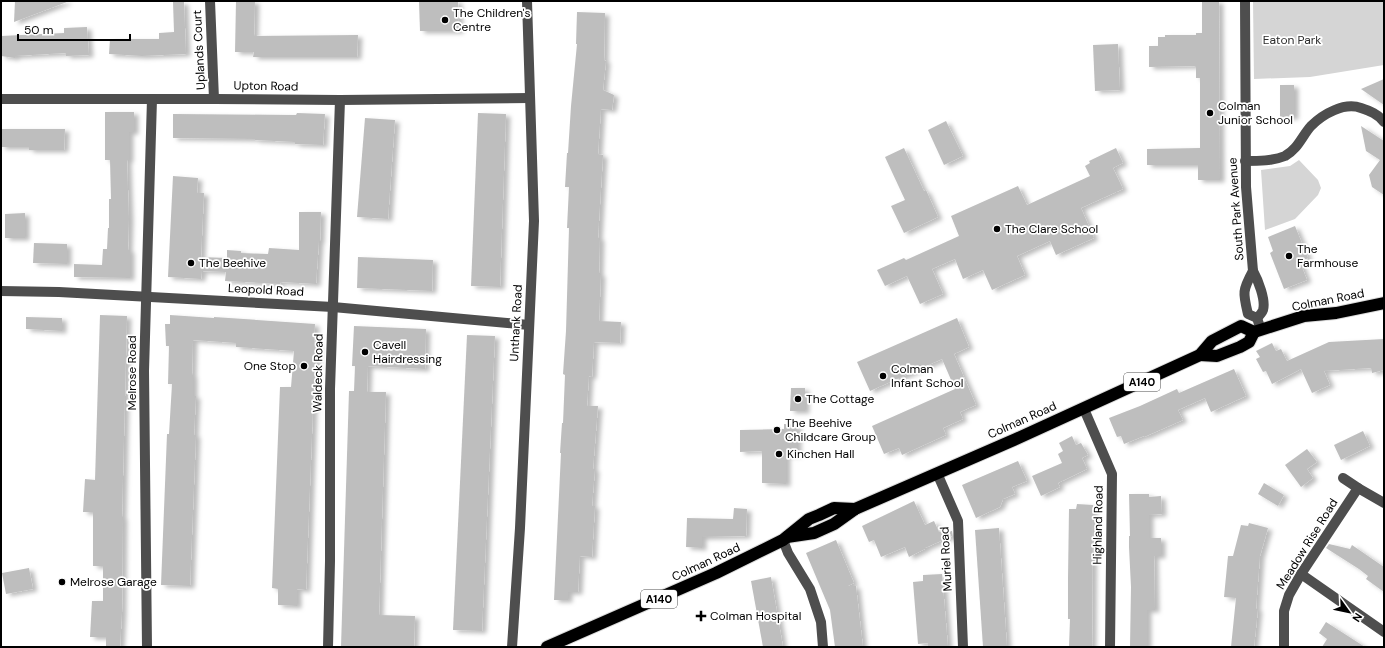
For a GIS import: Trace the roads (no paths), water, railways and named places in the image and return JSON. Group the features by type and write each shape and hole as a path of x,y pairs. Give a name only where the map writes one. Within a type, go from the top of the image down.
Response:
{"highway":[{"name":"Colman Road","path":"547,647 709,576 785,539 814,533 834,524 854,509 1084,408 1200,355 1212,341 1241,326 1257,327 1304,316 1336,313 1384,304"},
{"name":"Colman Road","path":"1200,355 1217,356 1229,352 1249,342 1257,327"}],"street":[{"name":"Uplands Court","path":"210,1 214,99"},
{"name":"Unthank Road","path":"512,647 519,536 534,221 527,1"},
{"name":"South Park Avenue","path":"1246,1 1246,187 1253,271 1259,282 1263,304 1263,311 1257,327"},
{"name":"Upton Road","path":"1,99 340,100 530,98"},
{"name":"Melrose Road","path":"147,647 144,370 152,99"},
{"name":"Waldeck Road","path":"328,647 330,561 330,389 340,100"},
{"path":"1245,161 1268,160 1284,156 1296,148 1311,126 1321,117 1347,106 1357,106 1374,113 1384,122"},
{"name":"South Park Avenue","path":"1253,271 1245,286 1244,296 1248,314 1257,327"},
{"name":"Leopold Road","path":"1,291 146,296 333,307 529,325"},
{"name":"Highland Road","path":"1084,408 1112,474 1110,647"},
{"name":"Muriel Road","path":"937,473 958,520 964,647"},
{"path":"1343,478 1384,503"},
{"name":"Meadow Rise Road","path":"1284,647 1284,611 1289,595 1300,574 1358,488"},
{"path":"785,539 788,553 810,589 821,622 823,647"},
{"path":"1300,574 1384,632"}],"place":[{"name":"The Children's Centre","path":"445,20"},
{"name":"Colman Junior School","path":"1210,113"},
{"name":"The Clare School","path":"997,229"},
{"name":"The Farmhouse","path":"1289,256"},
{"name":"The Beehive","path":"191,263"},
{"name":"Cavell Hairdressing","path":"365,352"},
{"name":"One Stop","path":"304,366"},
{"name":"Colman Infant School","path":"883,376"},
{"name":"The Cottage","path":"798,399"},
{"name":"The Beehive Childcare Group","path":"777,430"},
{"name":"Kinchen Hall","path":"779,454"},
{"name":"Melrose Garage","path":"62,582"},
{"name":"Colman Hospital","path":"701,616"}],"park label":[{"name":"Eaton Park","path":"1292,40"}]}
